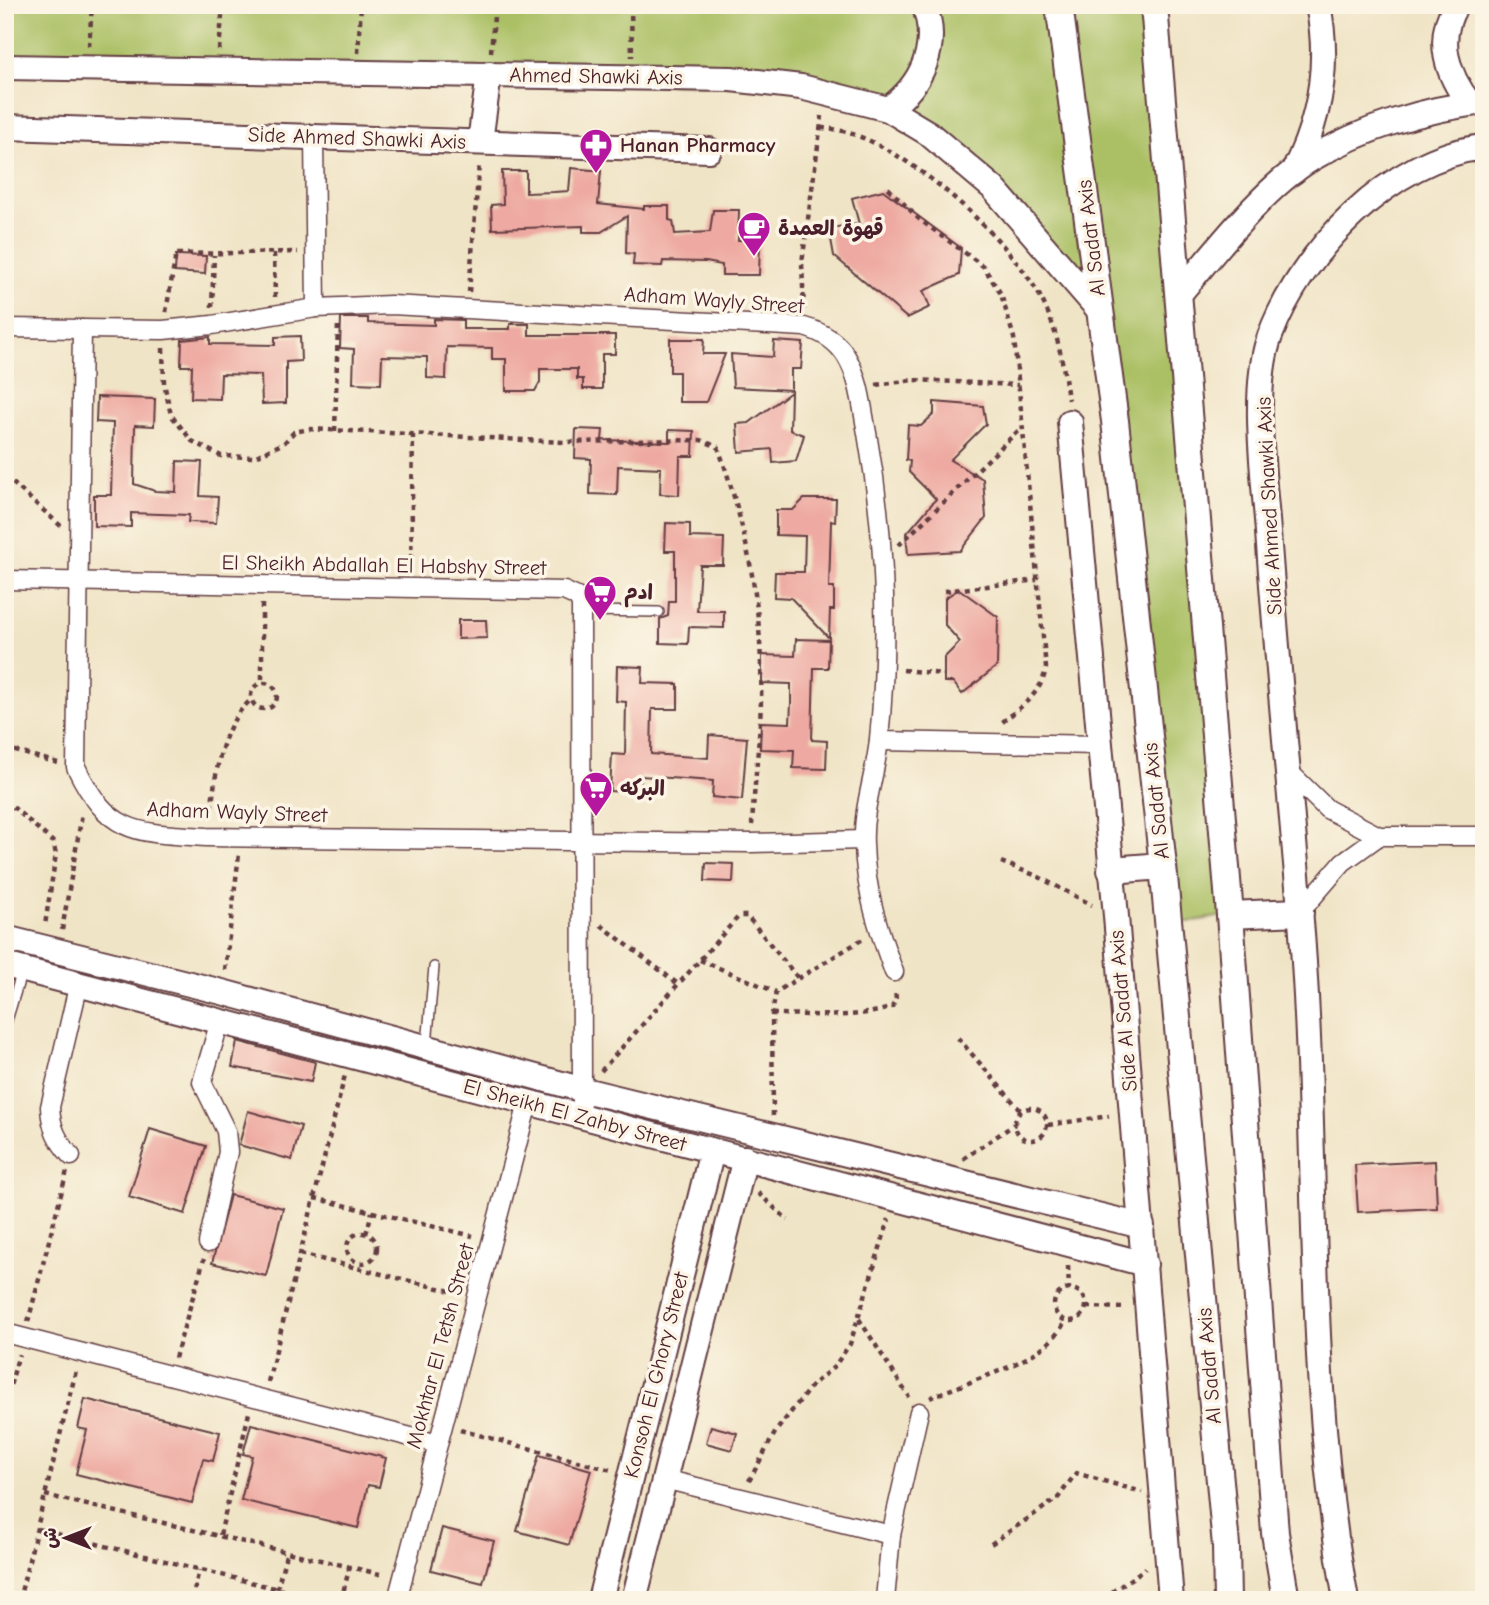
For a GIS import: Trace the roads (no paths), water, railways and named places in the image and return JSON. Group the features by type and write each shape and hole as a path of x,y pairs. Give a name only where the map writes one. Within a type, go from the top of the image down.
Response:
{"main road":[{"name":"Al Sadat Axis","path":"1059,5 1115,421 1163,866 1226,1546 1227,1600"},
{"path":"1154,5 1230,915 1275,1533 1286,1600"},
{"path":"1111,870 1163,866"},
{"path":"1230,915 1300,912"}],"street":[{"path":"888,109 913,88 928,58 929,25 924,5"},
{"path":"1293,172 1305,148 1320,98 1324,45 1318,5"},
{"path":"1456,5 1447,26 1446,59 1451,75 1477,103"},
{"name":"Ahmed Shawki Axis","path":"5,67 357,75 489,74 731,79 801,87 888,109 928,134 993,188 1100,311"},
{"path":"480,142 489,74"},
{"path":"1179,294 1245,218 1293,172 1311,159 1387,123 1477,103"},
{"name":"Side Ahmed Shawki Axis","path":"5,127 709,150"},
{"path":"314,137 316,308"},
{"name":"Side Ahmed Shawki Axis","path":"1285,768 1259,408 1268,339 1300,274 1346,218 1405,176 1455,150 1484,147"},
{"name":"Adham Wayly Street","path":"5,328 163,330 338,307 468,308 804,327 821,332 837,344 847,358 859,387 874,473 883,561 884,669 879,741 863,840 866,884 878,930 894,972"},
{"name":"Adham Wayly Street","path":"82,329 76,582 76,768 86,789 101,808 120,823 142,833 242,837 751,843 863,840"},
{"name":"Side Al Sadat Axis","path":"1070,422 1116,916 1165,1499 1171,1600"},
{"name":"El Sheikh Abdallah El Habshy Street","path":"5,580 564,590 577,597 580,611"},
{"path":"580,611 584,1090 581,1115"},
{"path":"879,741 1100,745"},
{"path":"1285,768 1327,809 1379,836 1484,835"},
{"path":"1285,768 1300,912 1324,1443 1346,1600"},
{"path":"1300,912 1336,870 1379,836"},
{"name":"El Sheikh El Zahby Street","path":"5,938 222,992 584,1090 934,1178 1142,1226"},
{"name":"El Sheikh El Zahby Street","path":"14,967 350,1053 712,1151 742,1168 896,1198 1145,1264"},
{"path":"71,1156 55,1134 50,1107 79,983"},
{"path":"208,1243 228,1152 226,1131 202,1082 219,1021"},
{"name":"Mokhtar El Tetsh Street","path":"397,1600 528,1103"},
{"name":"Konsoh El Ghory Street","path":"600,1600 712,1151"},
{"name":"Konsoh El Ghory Street","path":"634,1600 742,1168"},
{"path":"5,1334 438,1444"},
{"path":"885,1600 891,1535 919,1412"},
{"path":"664,1479 891,1535"}],"lane":[{"path":"580,611 659,611"},
{"path":"5,1027 14,967"},
{"path":"427,1047 433,967"}],"place":[{"name":"Hanan Pharmacy","path":"596,175"},
{"name":"قهوة العمدة","path":"754,258"},
{"name":"ادم","path":"600,622"},
{"name":"البركه","path":"596,818"}]}
